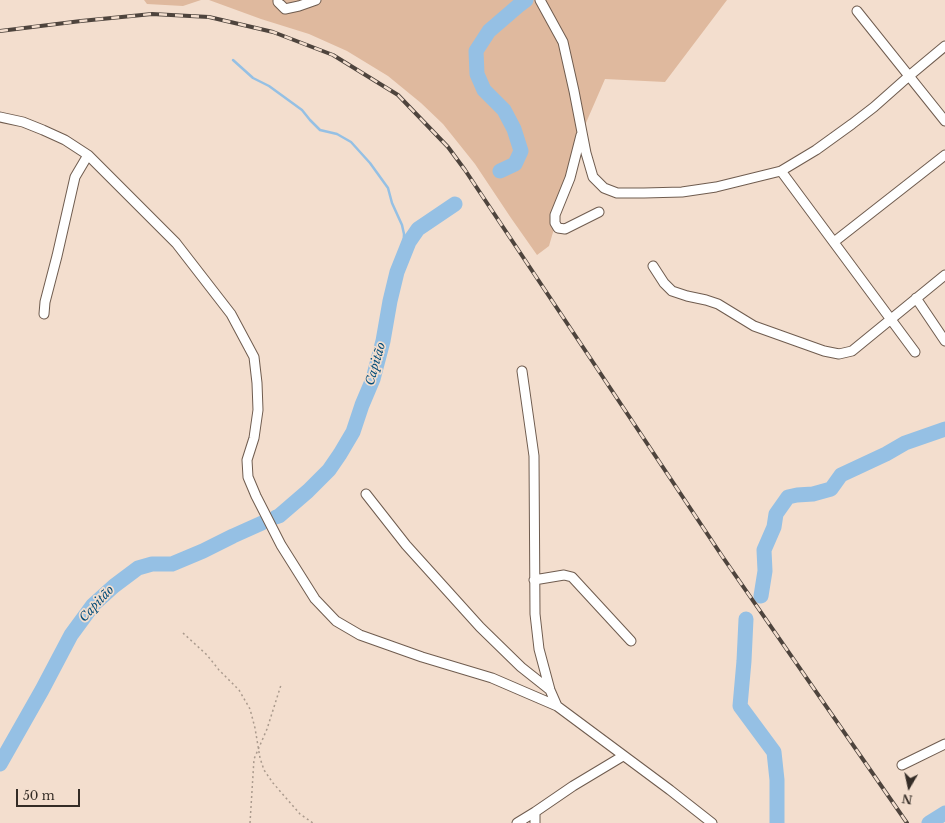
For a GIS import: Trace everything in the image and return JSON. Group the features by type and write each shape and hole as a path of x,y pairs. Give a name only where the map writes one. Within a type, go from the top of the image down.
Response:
{"street":[{"path":"278,0 278,2 285,9 316,0"},
{"path":"540,0 562,42 574,91 586,153 594,177 604,188 617,193 682,192 716,187 781,171 816,150 852,124 945,46"},
{"path":"857,11 945,121"},
{"path":"0,117 23,122 43,130 65,140 88,155 176,243 231,314 254,357 257,383 258,410 254,438 247,460 248,477 281,545 315,599 336,621 360,635 422,657 492,678 557,706 712,823"},
{"path":"582,132 570,178 555,215 555,223 558,228 565,229 599,212"},
{"path":"44,314 75,177 88,155"},
{"path":"834,242 945,155"},
{"path":"781,171 915,352"},
{"path":"653,266 664,284 672,291 718,304 754,326 824,351 840,354 852,351 890,318 945,275"},
{"path":"916,298 945,341"},
{"path":"522,371 534,456 535,614 539,649 550,690 557,706"},
{"path":"366,494 406,545 475,621 521,667 550,690"},
{"path":"534,580 564,575 572,577 631,641"},
{"path":"902,765 945,744"},
{"path":"517,823 573,786 623,756"},
{"path":"535,812 535,823"}],"path":[{"path":"183,633 207,655 219,670 239,690 250,709 260,758 264,770 273,783 300,814 313,823"},
{"path":"250,823 254,759 267,729 281,685"}],"shaded area":[{"path":"144,0 201,0 183,6 147,4"},
{"path":"209,0 727,0 665,82 605,79 582,132 549,246 537,255 475,164 443,124 421,103 388,76 347,51 309,34 261,19"}],"waterway":[{"name":"Capitão","path":"500,171 515,164 521,151 514,129 504,110 484,90 477,74 476,51 489,31 526,0"},
{"path":"233,60 253,78 269,86 302,110 320,130 337,134 351,142 370,163 388,188 392,203 402,225 404,234 403,257"},
{"name":"Capitão","path":"276,517 308,491 329,470 353,432 373,379 383,341 397,272 409,242 418,229 455,204"},
{"path":"761,596 765,571 764,550 774,527 776,514 788,497 813,494 831,489 841,475 886,454 905,443 945,429"},
{"name":"Capitão","path":"0,764 71,635 93,605 114,586 138,568 152,564 172,564 262,523"},
{"path":"746,619 740,706 774,752 777,780 777,823"},
{"path":"929,823 945,813"}],"railway":[{"path":"0,31 152,14 209,17 273,32 333,55 398,95 448,147 465,170 722,556 907,823"}]}
